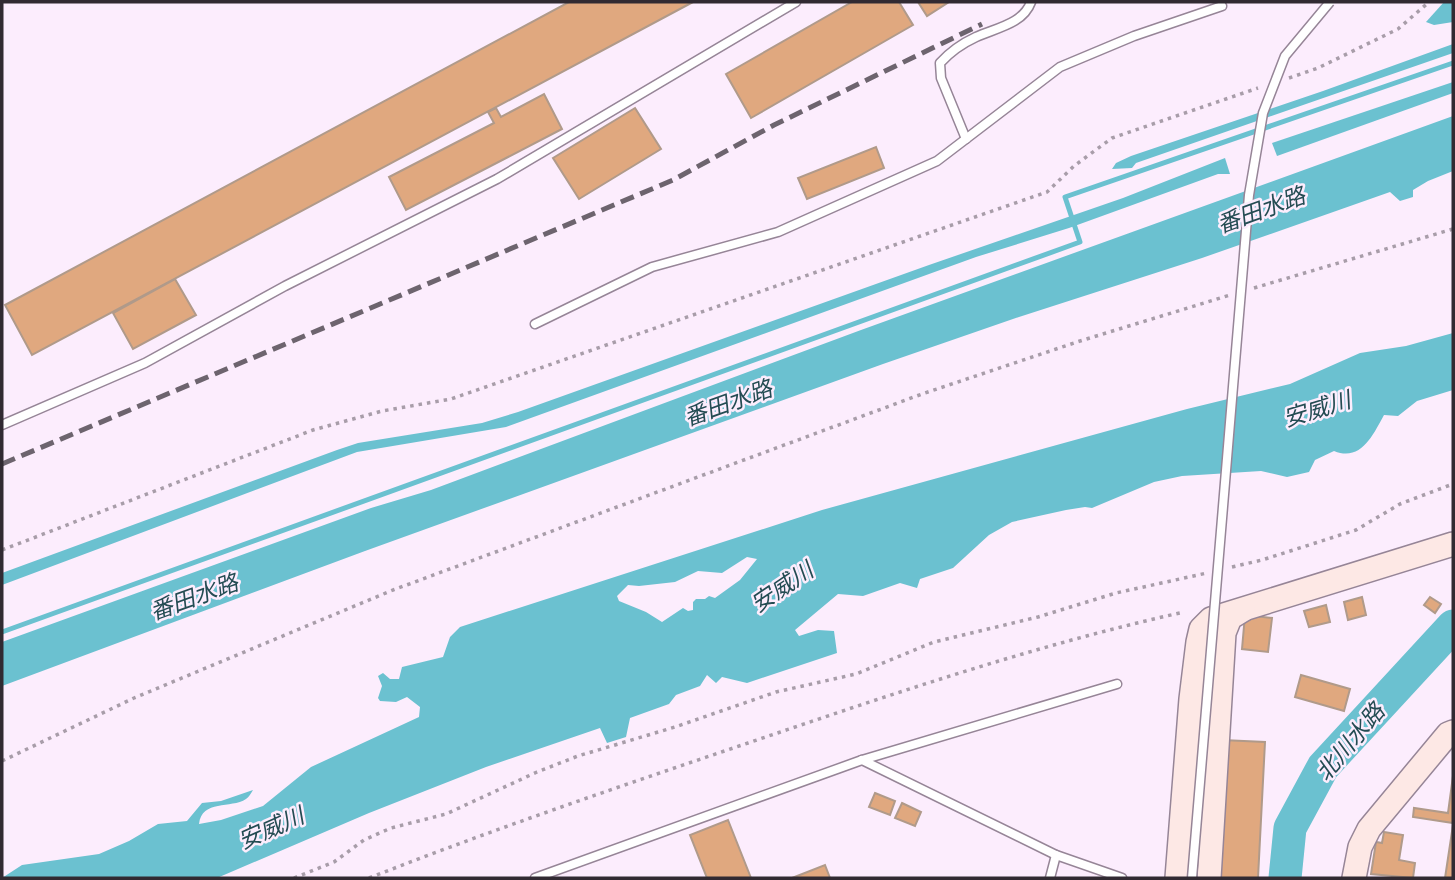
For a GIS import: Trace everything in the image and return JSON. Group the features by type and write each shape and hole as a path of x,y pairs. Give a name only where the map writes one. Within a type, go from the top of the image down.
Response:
{"street":[{"path":"1177,878 1191,699 1201,629 1211,619 1453,544"},
{"path":"1209,878 1224,633 1230,618 1243,610"},
{"path":"1354,878 1360,847 1369,829 1448,734 1453,733"}],"lane":[{"path":"2,425 145,363 285,286 498,179 796,2"},
{"path":"965,139 940,78 940,63 973,38 1014,22 1029,8 1031,2"},
{"path":"1192,878 1250,195 1263,113 1285,56 1330,2"},
{"path":"535,324 652,267 778,232 937,160 1059,66 1134,36 1222,6"},
{"path":"535,878 862,760 1117,684"},
{"path":"862,760 1056,855 1122,878"},
{"path":"1050,878 1056,855"}],"path":[{"path":"2,550 313,430 382,411 451,399 1047,192 1074,166 1112,138"},
{"path":"1254,288 1453,229"},
{"path":"2,761 134,698 393,590 922,394 1080,341 1242,292"},
{"path":"1222,569 1262,560 1356,530 1400,504 1453,484"},
{"path":"294,878 334,862 364,840 391,828 446,814 578,756 675,727 776,692 856,674 934,642 1038,617 1116,593 1209,572"},
{"path":"369,878 475,836 870,701 1034,650 1184,612"}],"water":[{"path":"1444,2 1453,2 1453,22 1434,25 1426,22"},
{"path":"1453,44 1453,53 1136,163 1132,168 1112,169 1116,163 1131,156"},
{"path":"1453,82 1453,93 1277,156 1272,143"},
{"name":"番田水路","path":"1453,116 1453,171 1413,190 1413,197 1400,201 1390,192 1202,258 883,364 365,551 2,686 2,642 371,508 431,490 861,330"},
{"path":"1225,158 1230,174 1218,174 1069,228 976,257 506,427 357,452 2,585 2,573 337,450 358,443 482,423 518,412 1123,198"},
{"name":"安威川","path":"1453,333 1453,390 1417,401 1398,416 1384,415 1359,450 1352,453 1334,451 1315,460 1309,472 1287,477 1261,471 1182,476 1154,482 1092,508 1066,510 1012,522 989,535 953,568 920,579 917,588 900,583 863,596 838,594 795,630 799,636 818,630 834,631 837,653 747,683 722,677 716,683 707,675 700,686 676,695 669,704 630,718 626,737 607,743 600,728 486,767 369,813 217,878 2,878 22,865 99,854 158,824 187,821 202,803 221,801 253,790 240,802 205,811 199,824 221,820 263,806 311,767 419,717 420,707 407,697 396,702 380,701 378,698 382,686 378,676 383,673 390,679 399,679 402,667 443,657 450,637 460,627 822,510 1187,409 1290,384 1360,353 1406,346","holes":["747,557 757,559 740,580 715,598 709,596 696,599 693,602 693,610 683,608 662,622 619,601 617,596 628,585 675,582 698,571 722,573"]}],"building":[{"path":"569,2 693,2 32,355 5,305"},
{"path":"852,2 899,2 913,25 751,118 726,74"},
{"path":"918,2 949,2 927,16"},
{"path":"544,94 562,129 406,210 389,177 494,123 488,112 496,108 501,117"},
{"path":"635,108 661,149 579,199 553,158"},
{"path":"876,147 884,168 807,199 798,178"},
{"path":"175,279 196,315 133,349 113,313"},
{"path":"1362,597 1366,615 1348,620 1344,602"},
{"path":"1430,597 1441,604 1435,613 1424,605"},
{"path":"1326,605 1330,622 1309,627 1304,611"},
{"path":"1245,615 1272,618 1268,652 1242,649"},
{"path":"1301,675 1350,689 1344,711 1295,697"},
{"path":"1222,740 1265,742 1258,878 1216,878"},
{"path":"1453,776 1453,823 1413,817 1414,808 1448,813"},
{"path":"875,793 895,801 890,815 869,807"},
{"path":"902,803 921,812 915,826 895,818"},
{"path":"728,820 751,878 707,878 690,835"},
{"path":"1453,825 1453,878 1445,878"},
{"path":"1384,832 1403,835 1399,860 1415,863 1413,878 1371,874 1376,842 1382,843"},
{"path":"825,865 830,878 792,878"}],"waterway":[{"path":"2,632 1080,242 1065,197 1453,63"},
{"name":"北川水路","path":"1285,878 1290,828 1323,767 1453,626"}],"railway":[{"path":"2,464 673,180 774,125 982,24"}]}
